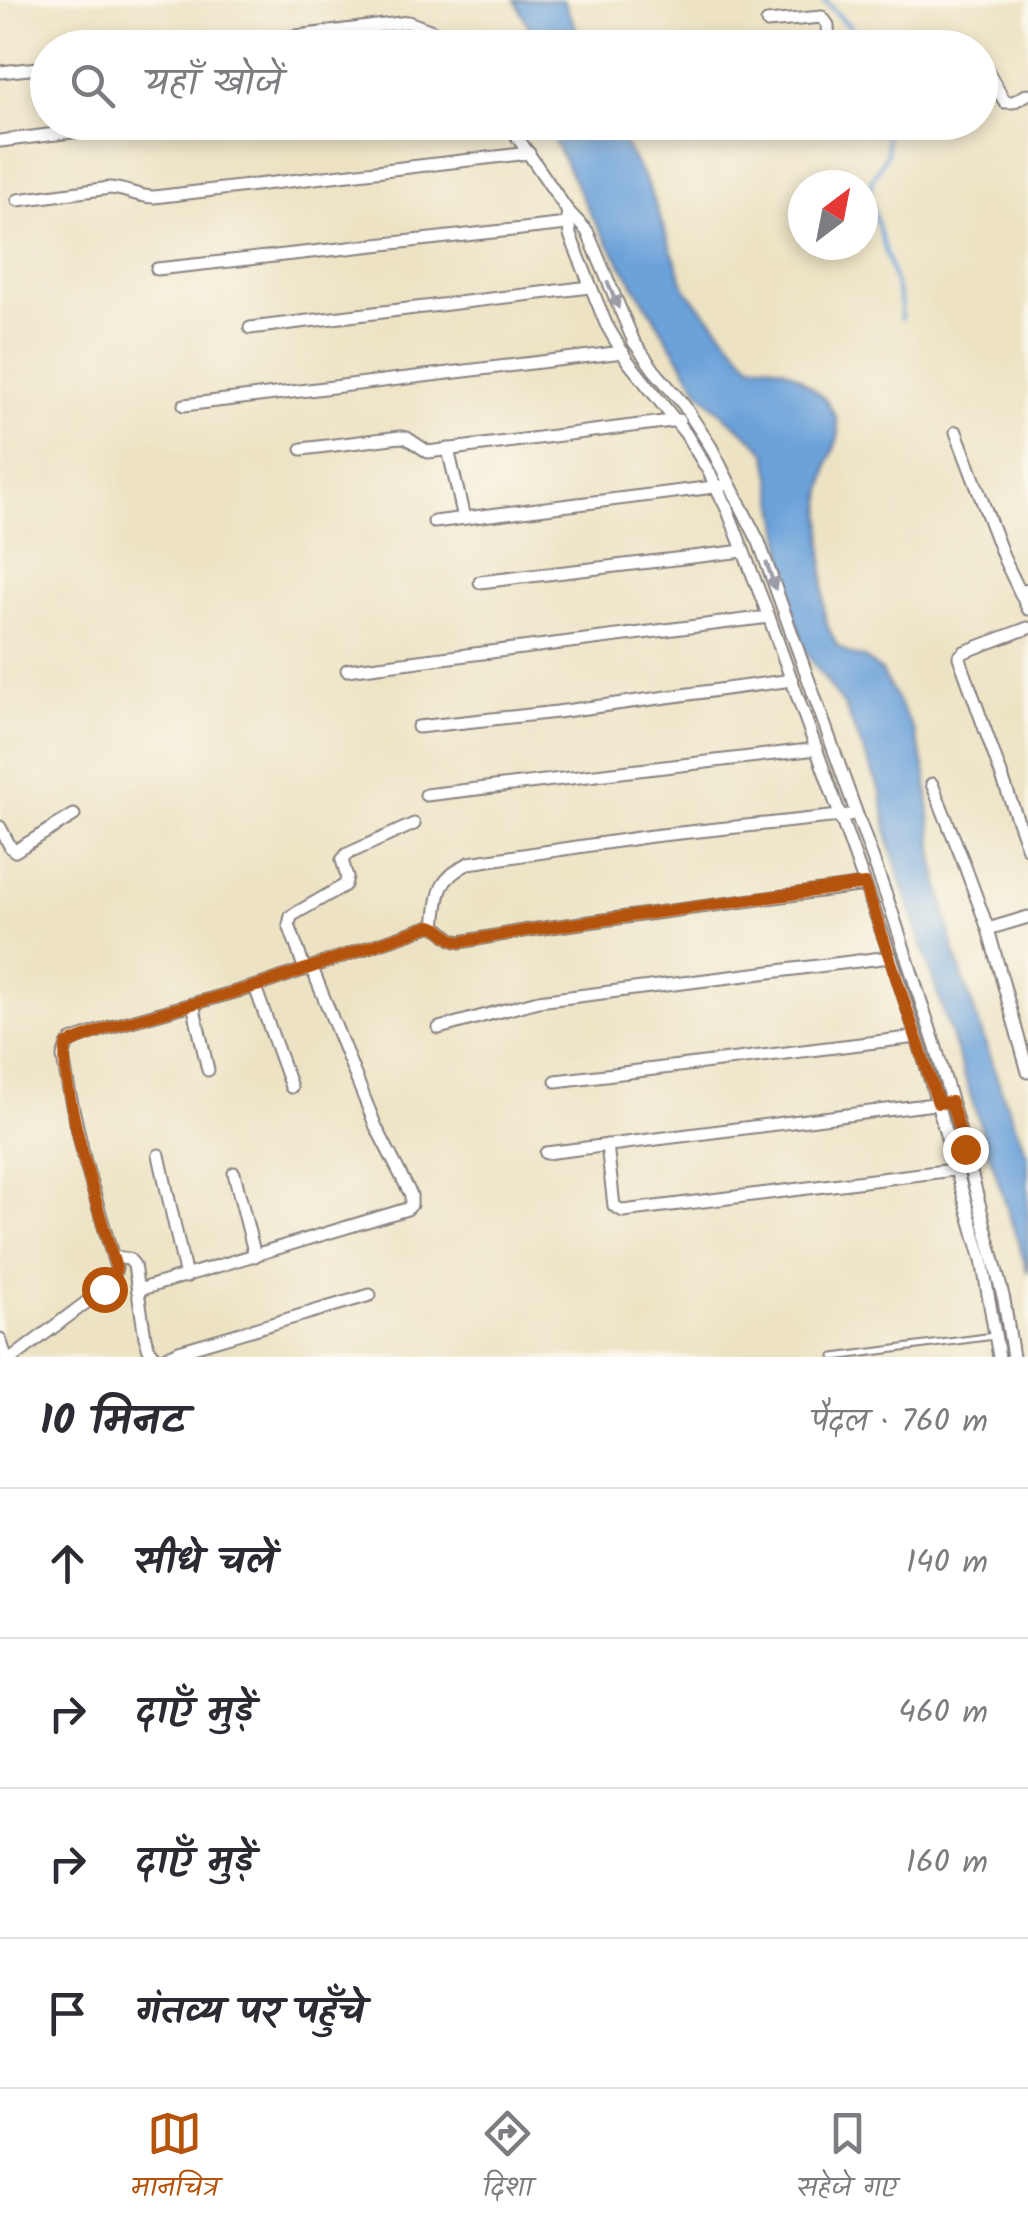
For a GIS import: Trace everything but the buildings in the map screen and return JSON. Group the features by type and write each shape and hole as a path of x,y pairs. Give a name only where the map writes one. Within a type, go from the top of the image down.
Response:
{"street":[{"path":"767,22 822,17 828,30"},
{"path":"345,30 408,22 429,30"},
{"path":"0,72 30,68"},
{"path":"998,90 1010,104 1028,94"},
{"path":"0,141 30,137"},
{"path":"520,140 567,217 590,287 622,352 676,421 716,486 769,617 917,1037 944,1102"},
{"path":"18,200 110,188 154,197 529,152"},
{"path":"157,268 567,217 587,232 634,342 692,418 759,542 892,912 1004,1300 1013,1357"},
{"path":"250,328 590,287"},
{"path":"184,405 622,352"},
{"path":"302,449 400,436 424,451 692,418"},
{"path":"956,432 1006,561 1024,591 1028,610"},
{"path":"448,449 464,518"},
{"path":"434,522 731,484"},
{"path":"480,582 743,550"},
{"path":"347,670 769,617"},
{"path":"1028,628 959,657 1028,848"},
{"path":"418,726 792,680"},
{"path":"426,796 817,749"},
{"path":"932,784 988,929 1028,1072"},
{"path":"435,926 444,880 469,863 652,836 858,814"},
{"path":"0,827 15,851 74,815"},
{"path":"138,1290 357,1225 411,1205 411,1196 376,1126 289,925 291,916 346,885 342,860 346,854 414,824"},
{"path":"14,1357 112,1282 116,1268 69,1092 64,1050 67,1044 308,969 423,927 435,926 460,942 865,884"},
{"path":"988,929 1028,917"},
{"path":"439,1028 538,1001 890,957"},
{"path":"255,986 292,1087"},
{"path":"193,1004 208,1070"},
{"path":"556,1081 917,1037"},
{"path":"546,1153 944,1102"},
{"path":"606,1145 614,1206 624,1212 964,1169"},
{"path":"158,1155 186,1276"},
{"path":"964,1169 999,1357"},
{"path":"234,1173 254,1256"},
{"path":"113,1257 132,1262 145,1336 155,1357"},
{"path":"166,1357 370,1295"},
{"path":"0,1339 6,1357"}],"lane":[{"path":"834,1357 997,1336"}],"water":[{"path":"515,0 563,0 577,30 529,30"},
{"path":"554,140 622,140 648,185 686,290 751,364 785,369 799,377 826,400 836,417 839,435 822,496 824,613 837,646 863,657 881,671 913,729 920,750 935,867 955,955 1028,1157 1028,1273 890,846 881,792 845,707 804,650 788,591 767,454 701,393 592,217"}],"waterway":[{"path":"824,0 853,30"},
{"path":"886,140 887,153 872,180 869,195 901,304 901,319"}],"route":[{"path":"104,1289 112,1282 116,1268 69,1092 63,1057 67,1044 110,1027 260,985 423,927 435,926 460,942 865,884 938,1103 951,1102 965,1149"}]}
